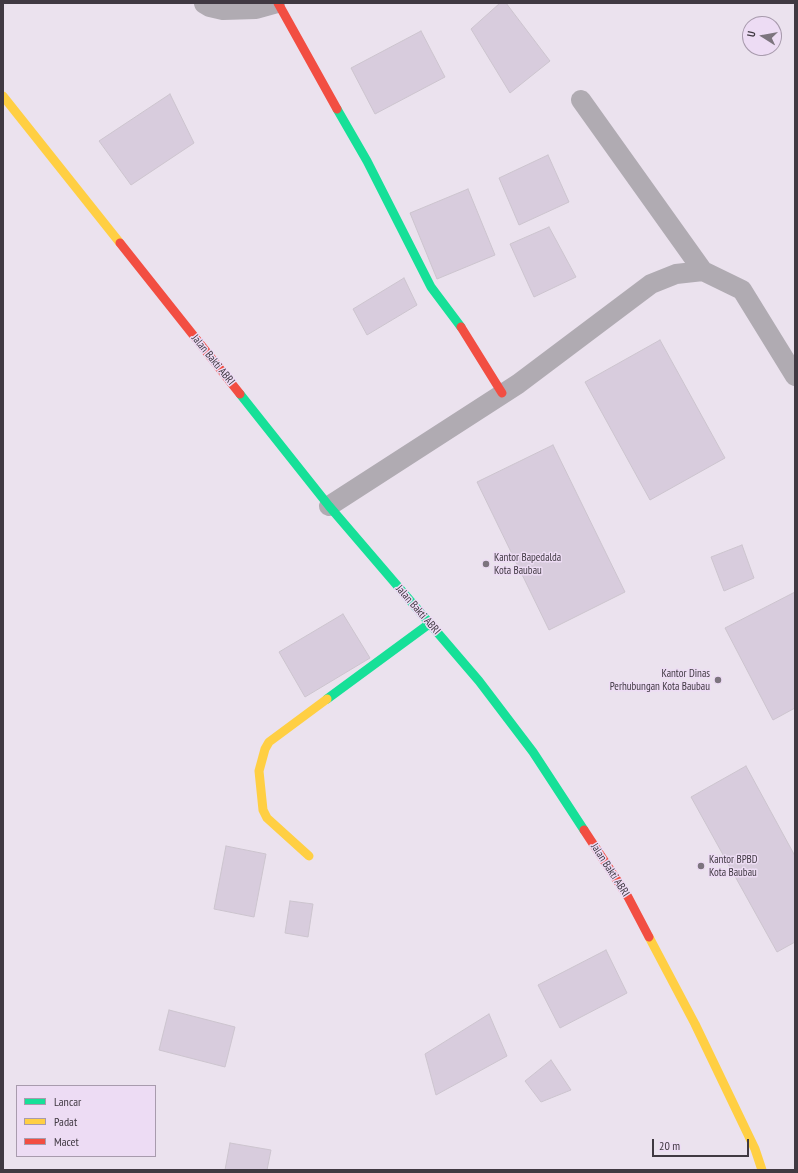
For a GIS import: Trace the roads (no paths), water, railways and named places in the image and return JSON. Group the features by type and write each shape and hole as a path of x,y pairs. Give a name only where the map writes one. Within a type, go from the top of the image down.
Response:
{"street":[{"path":"205,3 210,6 223,9 256,8 274,3"},
{"path":"278,3 367,161 431,287 460,325 502,393"},
{"name":"Jalan Bakti ABRI","path":"3,96 329,506 479,681 533,752 628,897 695,1024 754,1149 762,1170"},
{"path":"309,856 267,818 263,810 259,771 265,749 270,742 429,624"}],"lane":[{"path":"581,100 703,271 742,290 795,376"},
{"path":"329,506 518,384 651,284 676,274 703,271"}],"place":[{"name":"Kantor Bapedalda Kota Baubau","path":"486,564"},
{"name":"Kantor Dinas Perhubungan Kota Baubau","path":"718,680"},
{"name":"Kantor BPBD Kota Baubau","path":"701,866"}]}
